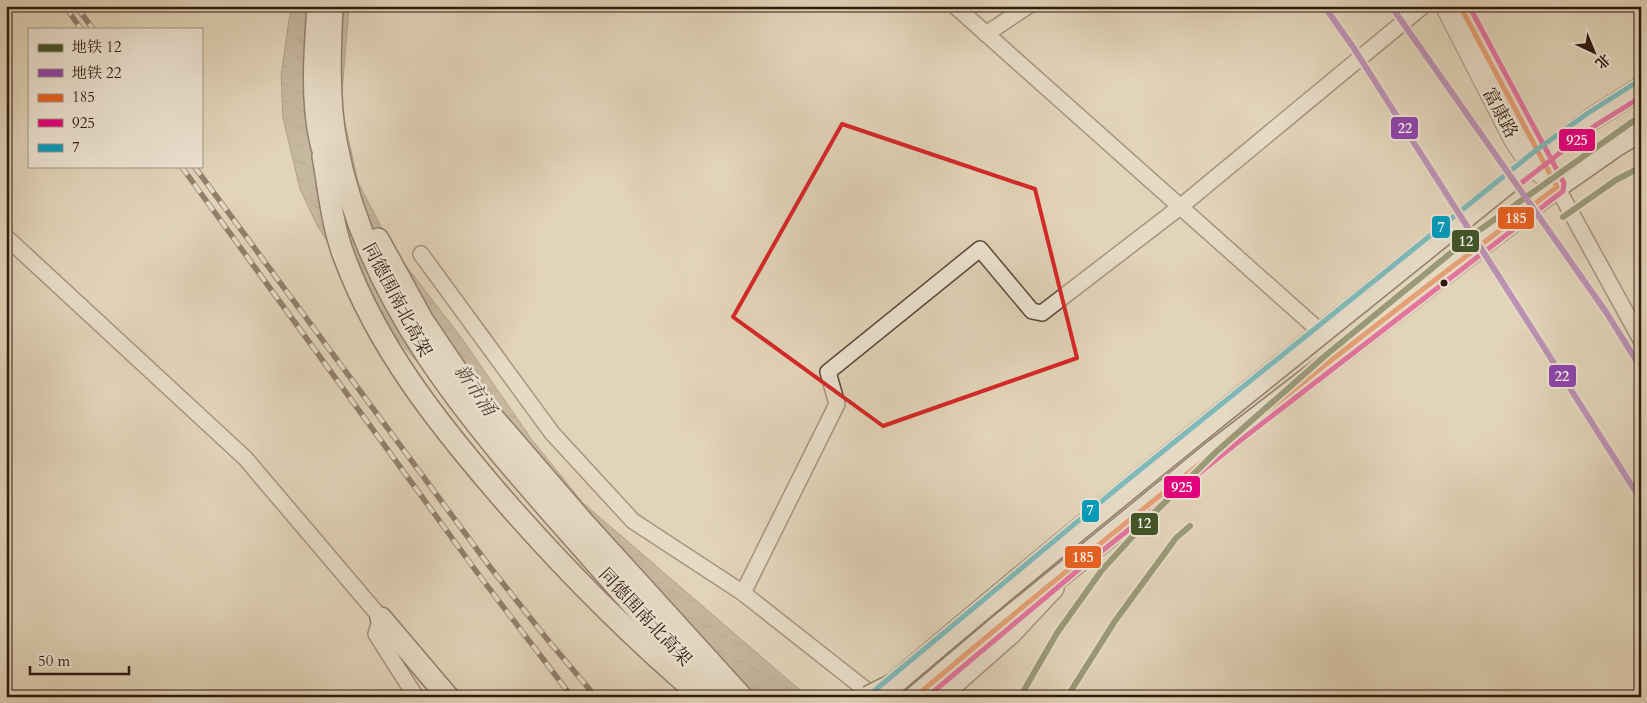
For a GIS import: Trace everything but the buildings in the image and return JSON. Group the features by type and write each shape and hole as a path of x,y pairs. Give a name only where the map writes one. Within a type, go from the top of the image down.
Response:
{"main road":[{"name":"同德围南北高架","path":"318,6 315,83 320,138 346,225 366,274 391,321 419,366 482,452 637,619 722,697"},
{"name":"同德围南北高架","path":"332,6 330,60 336,140 349,196 381,277 430,362 493,445 687,679 707,697"},
{"path":"868,697 883,692 1535,161 1592,119 1641,88"},
{"path":"916,697 1000,625 1223,444 1557,187 1617,145 1641,131"},
{"path":"320,138 335,226 358,292 394,358 424,402 461,450 548,549 613,618 702,697"},
{"path":"343,173 423,321 471,392 584,524 742,697"},
{"path":"381,618 448,697"}],"street":[{"path":"955,6 1322,333"},
{"path":"986,34 1028,6"},
{"path":"743,593 837,404 828,372 980,249 1032,311 1042,313 1180,207 1424,6"},
{"name":"富康路","path":"1445,6 1512,137 1557,187"},
{"name":"富康路","path":"1460,6 1535,161"},
{"path":"1557,187 1641,340"},
{"path":"6,237 245,458 381,618 376,634 416,697"},
{"path":"421,254 552,433 633,521 743,593 883,692"},
{"path":"943,697 1012,636 1089,552"}],"highlighted area":[{"path":"842,124 1035,189 1077,358 883,426 733,317"}],"water":[{"name":"新市涌","path":"291,6 349,6 341,105 358,182 391,246 463,340 532,440 583,503 808,697 733,697 600,572 372,310 318,227 300,189 283,118 281,76"}],"railway":[{"path":"65,6 80,28"},
{"path":"76,6 92,28"},
{"path":"182,168 476,571 572,697"},
{"path":"195,168 490,567 596,697"}],"metro line":[{"name":"22","path":"1324,6 1353,47 1641,500"},
{"name":"22","path":"1391,6 1606,312 1641,368"},
{"name":"12","path":"1020,697 1057,633 1102,570 1154,513 1216,452 1326,355 1474,234 1632,122 1641,118"},
{"name":"12","path":"1563,217 1616,180 1641,167"},
{"name":"12","path":"1067,697 1115,621 1176,538 1190,526"}],"transit line":[{"name":"185","path":"915,697 1152,501 1394,311 1557,187 1460,6"},
{"name":"925","path":"927,697 1077,571 1237,443 1563,191 1564,183 1469,6"},
{"name":"7","path":"874,691 1120,486 1535,151 1588,113 1637,82"},
{"name":"925","path":"1516,187 1596,125 1641,97"}]}
